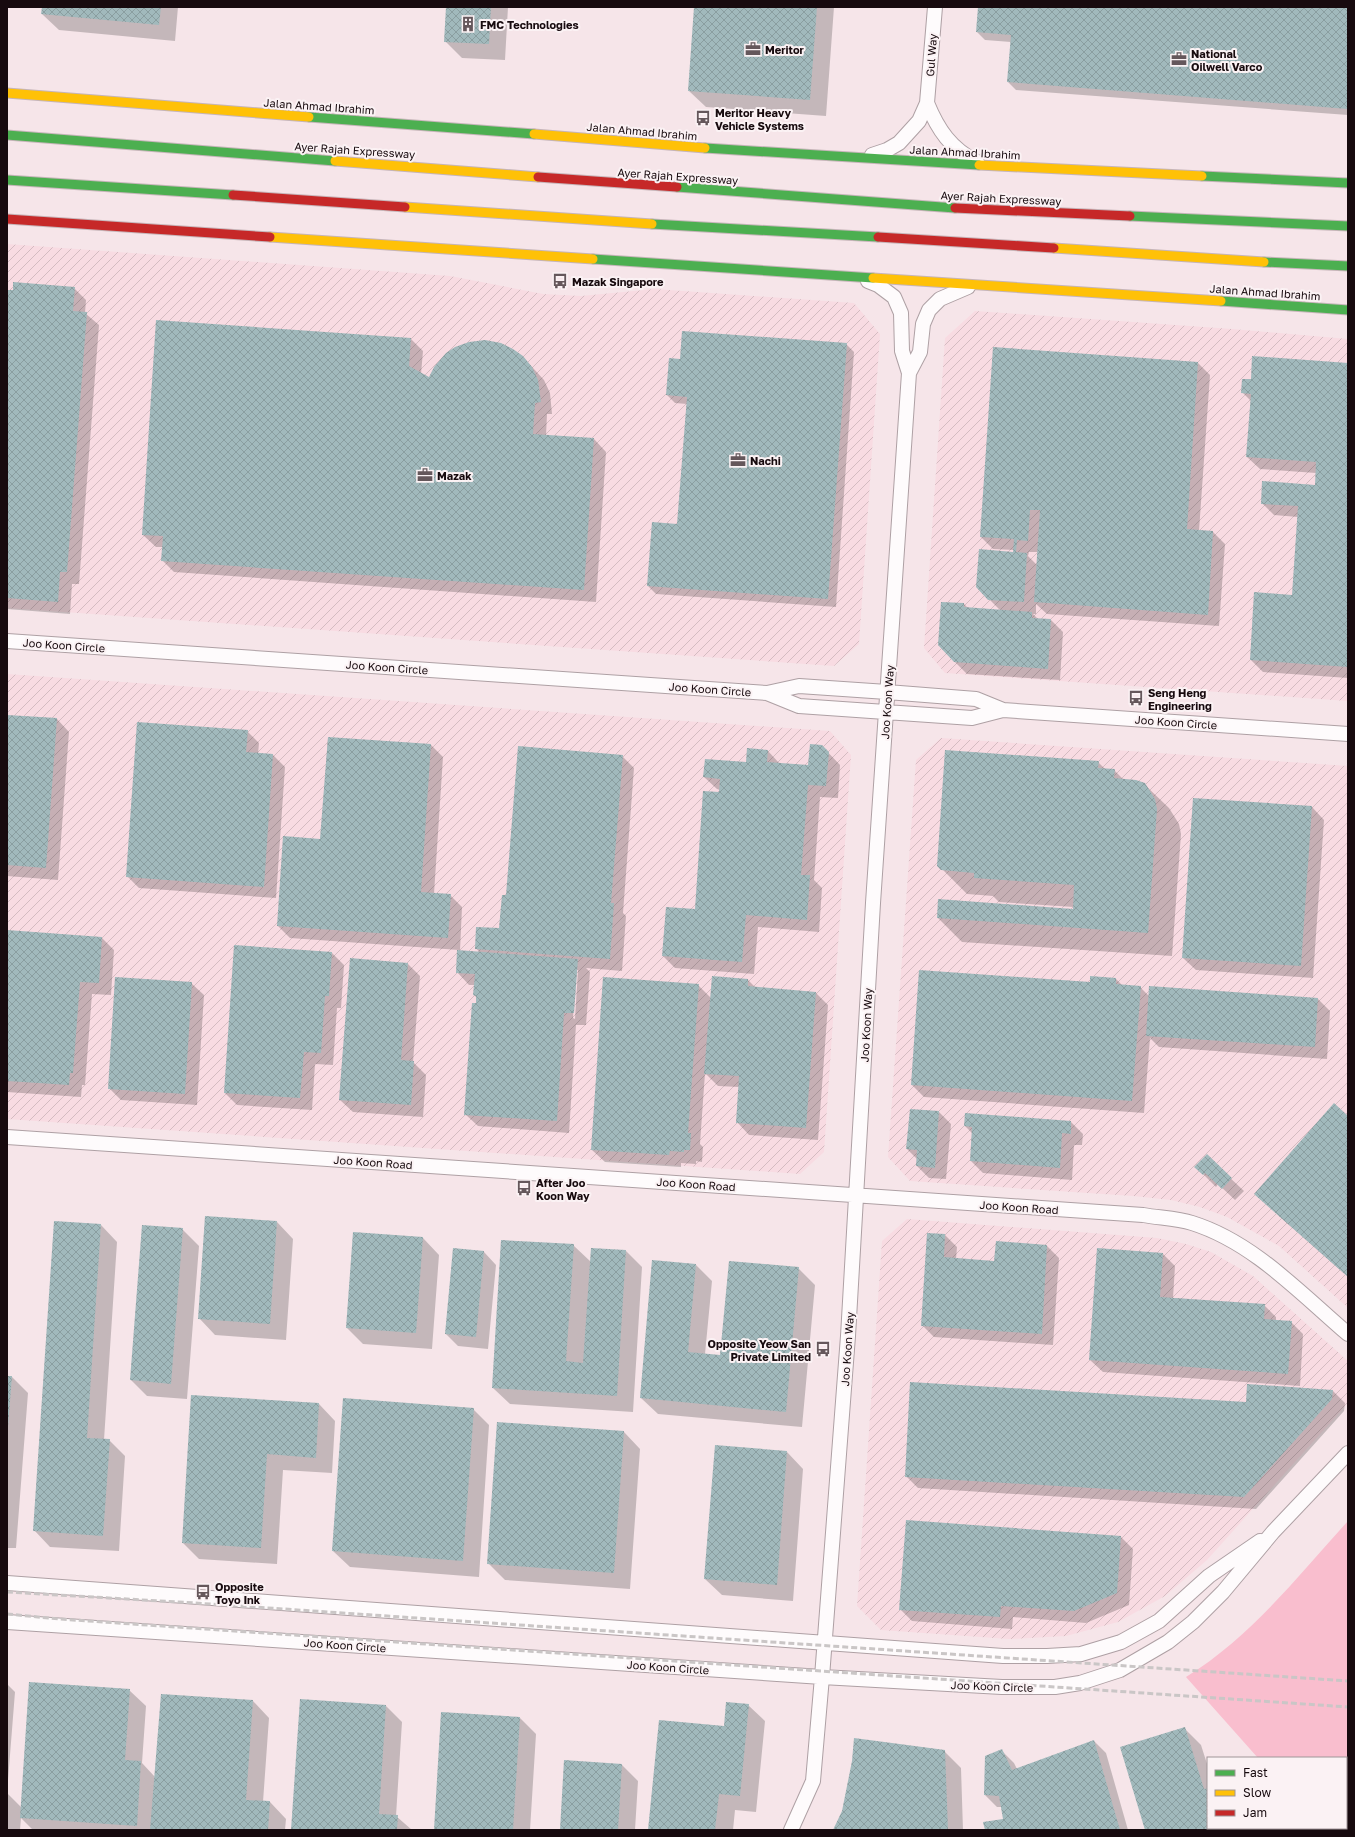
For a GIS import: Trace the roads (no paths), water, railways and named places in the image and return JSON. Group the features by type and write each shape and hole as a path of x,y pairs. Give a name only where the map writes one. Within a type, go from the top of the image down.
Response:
{"main road":[{"name":"Jalan Ahmad Ibrahim","path":"7,93 721,149 984,165 1348,183"},
{"name":"Ayer Rajah Expressway","path":"7,136 913,206 1348,226"},
{"path":"7,180 715,228 959,241 1173,257 1348,266"},
{"name":"Jalan Ahmad Ibrahim","path":"7,219 1348,310"},
{"path":"1173,257 1310,274"}],"street":[{"name":"Gul Way","path":"866,158 887,150 899,143 919,121 927,103 934,7"},
{"name":"Gul Way","path":"927,103 940,132 964,156 984,165"},
{"name":"Joo Koon Way","path":"791,1830 813,1781 825,1643 848,1336 872,910 909,373 902,352 901,313 894,297 878,285 855,276"},
{"name":"Joo Koon Way","path":"909,373 920,352 923,324 929,310 940,299 974,284"},
{"name":"Joo Koon Circle","path":"7,641 767,692 799,686 887,692 976,699 1003,710 1348,734"},
{"name":"Joo Koon Circle","path":"767,692 799,706 972,718 1003,710"},
{"name":"Joo Koon Road","path":"7,1137 856,1194 1143,1215 1191,1223 1228,1238 1256,1256 1348,1334"},
{"name":"Joo Koon Circle","path":"7,1622 822,1677 1035,1688 1080,1683 1104,1676 1136,1662 1168,1642 1193,1622 1223,1592 1274,1532 1348,1453"},
{"name":"Joo Koon Circle","path":"7,1583 1003,1656 1047,1656 1081,1654 1103,1649 1121,1642 1158,1621 1209,1576 1274,1532"}],"railway":[{"path":"7,1592 195,1603 1348,1681"},
{"path":"7,1614 59,1619 1348,1707"}],"place":[{"name":"FMC Technologies","path":"468,24"},
{"name":"Meritor","path":"753,49"},
{"name":"National Oilwell Varco","path":"1179,59"},
{"name":"Meritor Heavy Vehicle Systems","path":"703,118"},
{"name":"Mazak Singapore","path":"560,281"},
{"name":"Nachi","path":"738,460"},
{"name":"Mazak","path":"425,475"},
{"name":"Seng Heng Engineering","path":"1136,698"},
{"name":"After Joo Koon Way","path":"524,1188"},
{"name":"Opposite Yeow San Private Limited","path":"823,1349"},
{"name":"Opposite Toyo Ink","path":"203,1592"}]}
